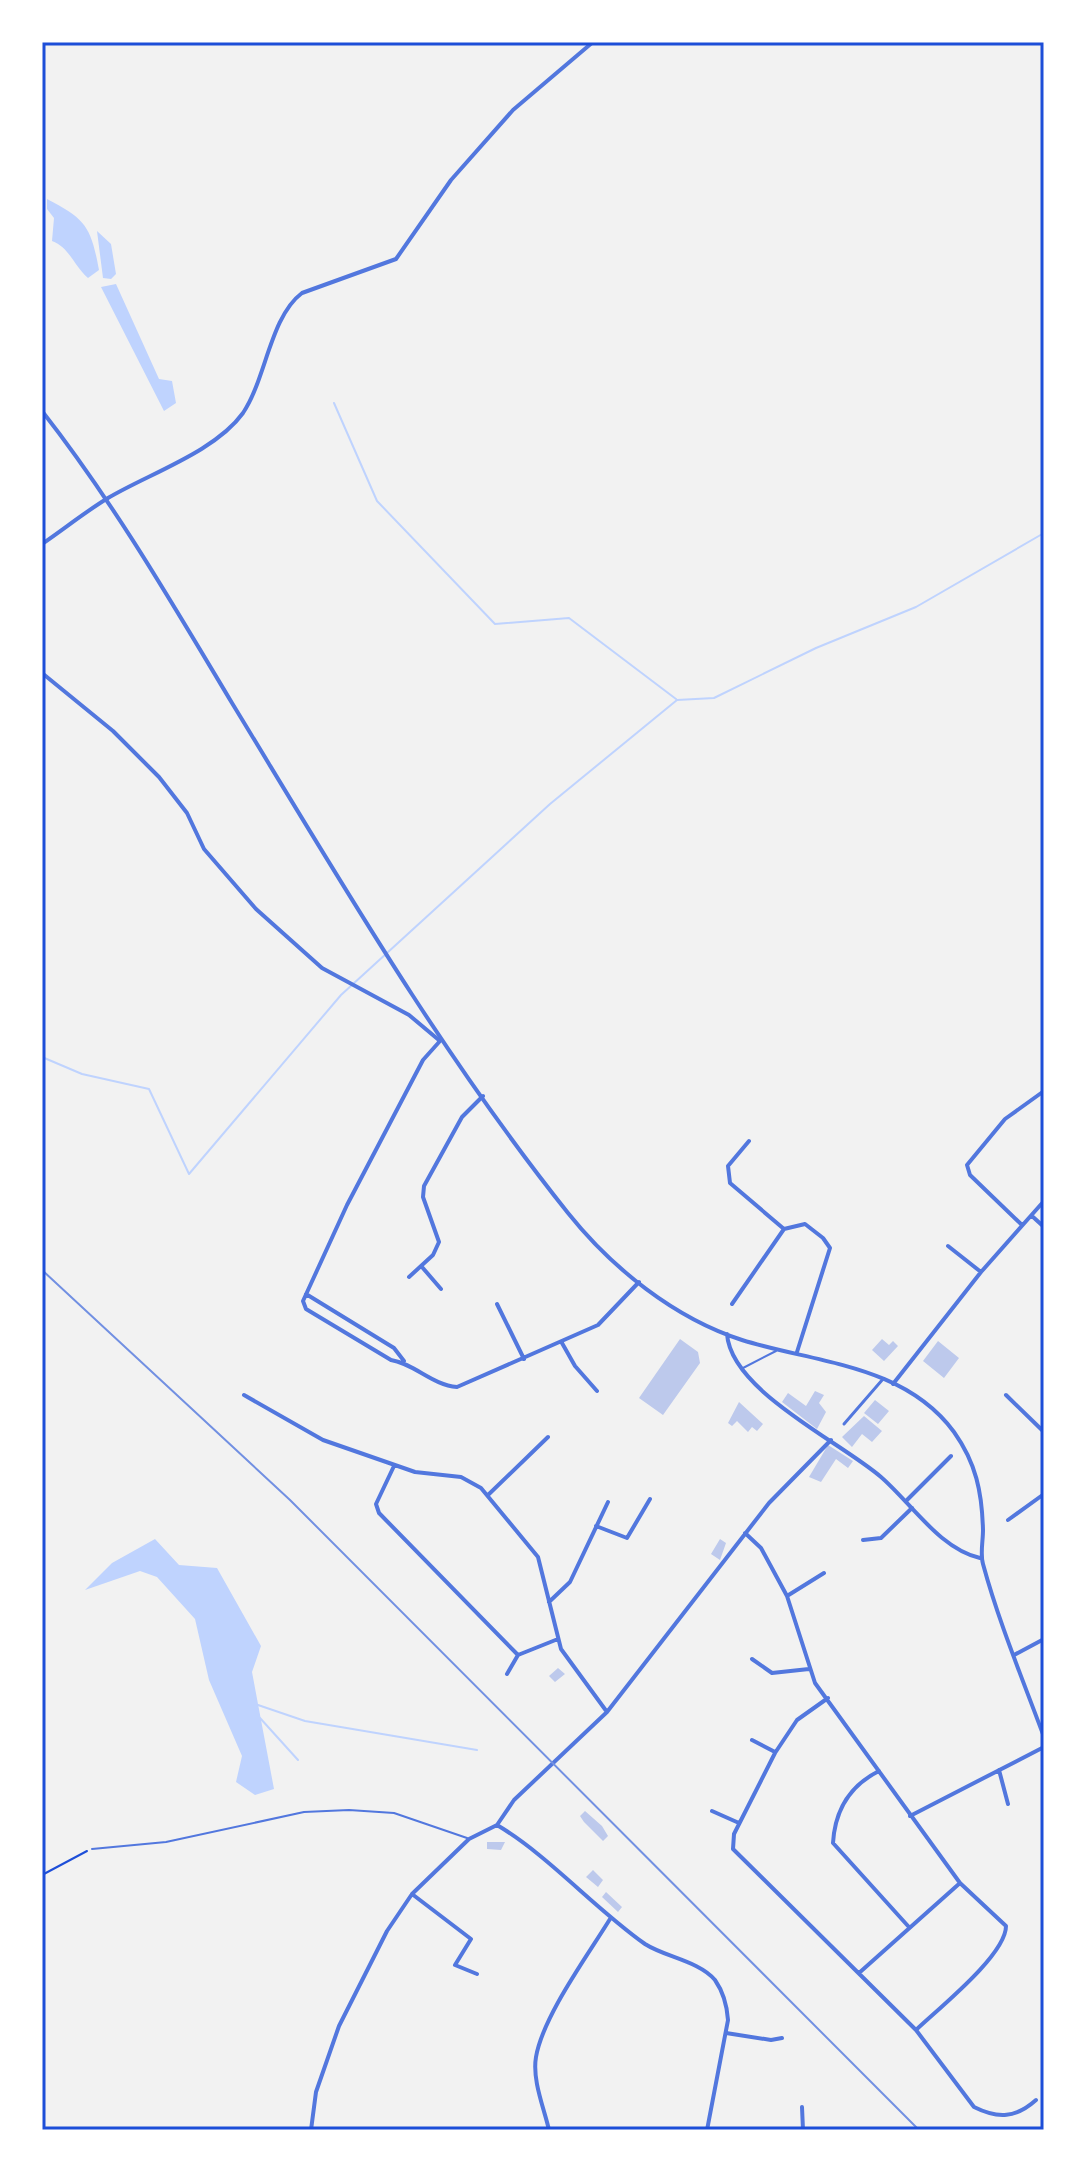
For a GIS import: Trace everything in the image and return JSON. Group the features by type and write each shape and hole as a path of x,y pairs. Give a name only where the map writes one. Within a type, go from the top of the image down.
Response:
{"street":[{"path":"42,544 108,499 193,452 231,426 250,398 289,303 302,293 396,259 451,180 513,110 593,42"},
{"path":"42,411 108,499 440,1041 576,1223 639,1282 680,1311 727,1334 850,1365 893,1384 941,1417 972,1462 981,1489 980,1558 993,1603 1044,1737"},
{"path":"42,673 113,731 159,777 187,813 204,849 256,909 322,968 409,1015 440,1041"},
{"path":"406,1362 387,1358 306,1309 303,1304 347,1205 409,1085 423,1060 440,1041"},
{"path":"1022,1225 970,1175 967,1165 1005,1119 1044,1091"},
{"path":"409,1277 422,1267 439,1242 423,1197 424,1186 462,1117 483,1096"},
{"path":"749,1141 728,1166 727,1177 734,1188 784,1229"},
{"path":"893,1384 981,1272 1044,1201"},
{"path":"1032,1216 1044,1227"},
{"path":"732,1304 784,1229 805,1224 830,1248 797,1352"},
{"path":"948,1246 981,1272"},
{"path":"422,1267 441,1289"},
{"path":"306,1294 394,1348 406,1362 443,1384 457,1387 562,1343 604,1321 639,1282"},
{"path":"497,1304 524,1359"},
{"path":"727,1334 731,1355 775,1402 814,1432 832,1440 907,1500 955,1549 980,1558"},
{"path":"562,1343 575,1366 597,1391"},
{"path":"844,1424 883,1379"},
{"path":"244,1395 323,1440 394,1466 461,1477 488,1495 538,1557 558,1639 570,1665 607,1712"},
{"path":"1006,1395 1044,1432"},
{"path":"488,1495 548,1437"},
{"path":"311,2130 316,2092 339,2026 387,1931 412,1894 469,1839 497,1825 514,1800 607,1712 769,1503 832,1440"},
{"path":"907,1500 951,1456"},
{"path":"394,1466 376,1504 379,1513 518,1655"},
{"path":"1008,1520 1044,1494"},
{"path":"596,1526 619,1538 627,1538 650,1499"},
{"path":"549,1602 570,1582 608,1502"},
{"path":"863,1540 881,1538 913,1507"},
{"path":"745,1533 761,1548 787,1596 811,1669 828,1698 960,1883 1003,1922 1005,1934 976,1972 916,2030"},
{"path":"787,1596 824,1573"},
{"path":"507,1674 518,1655 558,1639"},
{"path":"1014,1655 1044,1639"},
{"path":"752,1659 772,1673 811,1669"},
{"path":"828,1698 797,1720 775,1753 731,1839 733,1849 916,2030 974,2107 986,2113 1012,2116 1036,2100"},
{"path":"752,1740 775,1753"},
{"path":"910,1816 1044,1747"},
{"path":"999,1770 1008,1804"},
{"path":"879,1771 862,1780 842,1803 833,1843 908,1926"},
{"path":"712,1811 739,1823"},
{"path":"497,1825 610,1919 662,1956 699,1969 714,1979 727,2003 726,2033 707,2130"},
{"path":"859,1973 908,1926 960,1883"},
{"path":"412,1894 471,1939 455,1965 477,1974"},
{"path":"549,2130 538,2084 536,2058 574,1976 610,1919"},
{"path":"726,2033 771,2040 782,2038"},
{"path":"802,2107 803,2130"}],"lane":[{"path":"743,1368 781,1349"},
{"path":"92,1849 166,1842 304,1812 349,1810 394,1813 469,1839"}],"path":[{"path":"42,1875 92,1849"}],"water":[{"path":"47,199 70,212 85,226 99,270 88,278 63,248 52,241 54,218 47,209"},
{"path":"97,231 111,244 116,274 111,279 103,278"},
{"path":"116,284 159,379 172,381 176,403 164,411 101,287"},
{"path":"155,1539 179,1565 217,1568 261,1646 252,1672 274,1789 255,1795 236,1782 242,1756 209,1680 195,1619 157,1577 140,1571 85,1590 112,1563"}],"building":[{"path":"680,1339 698,1352 700,1363 663,1415 639,1398"},
{"path":"882,1339 889,1345 893,1341 898,1346 884,1361 872,1350"},
{"path":"938,1341 959,1358 944,1378 923,1361"},
{"path":"815,1391 824,1395 819,1403 826,1412 817,1429 782,1402 788,1393 806,1406"},
{"path":"875,1400 889,1411 878,1424 864,1413"},
{"path":"739,1402 763,1424 757,1431 752,1427 748,1432 737,1421 732,1426 728,1423"},
{"path":"864,1416 882,1431 872,1442 862,1434 852,1447 842,1437"},
{"path":"828,1445 853,1461 848,1468 836,1459 821,1482 809,1477"},
{"path":"720,1539 726,1543 720,1560 711,1554"},
{"path":"558,1668 565,1674 555,1682 549,1676"},
{"path":"585,1811 608,1836 603,1841 580,1816"},
{"path":"487,1842 505,1842 501,1850 487,1849"},
{"path":"593,1870 603,1880 598,1887 586,1877"},
{"path":"606,1892 622,1907 618,1912 602,1897"}],"waterway":[{"path":"334,403 377,501 495,624 569,618 676,699"},
{"path":"42,1057 82,1074 149,1089 189,1174 341,995 550,804 677,700 714,698 816,648 916,607 1044,533"},
{"path":"258,1705 305,1721 477,1750"},
{"path":"260,1718 298,1760"}],"railway":[{"path":"42,1270 290,1500 919,2130"}]}
